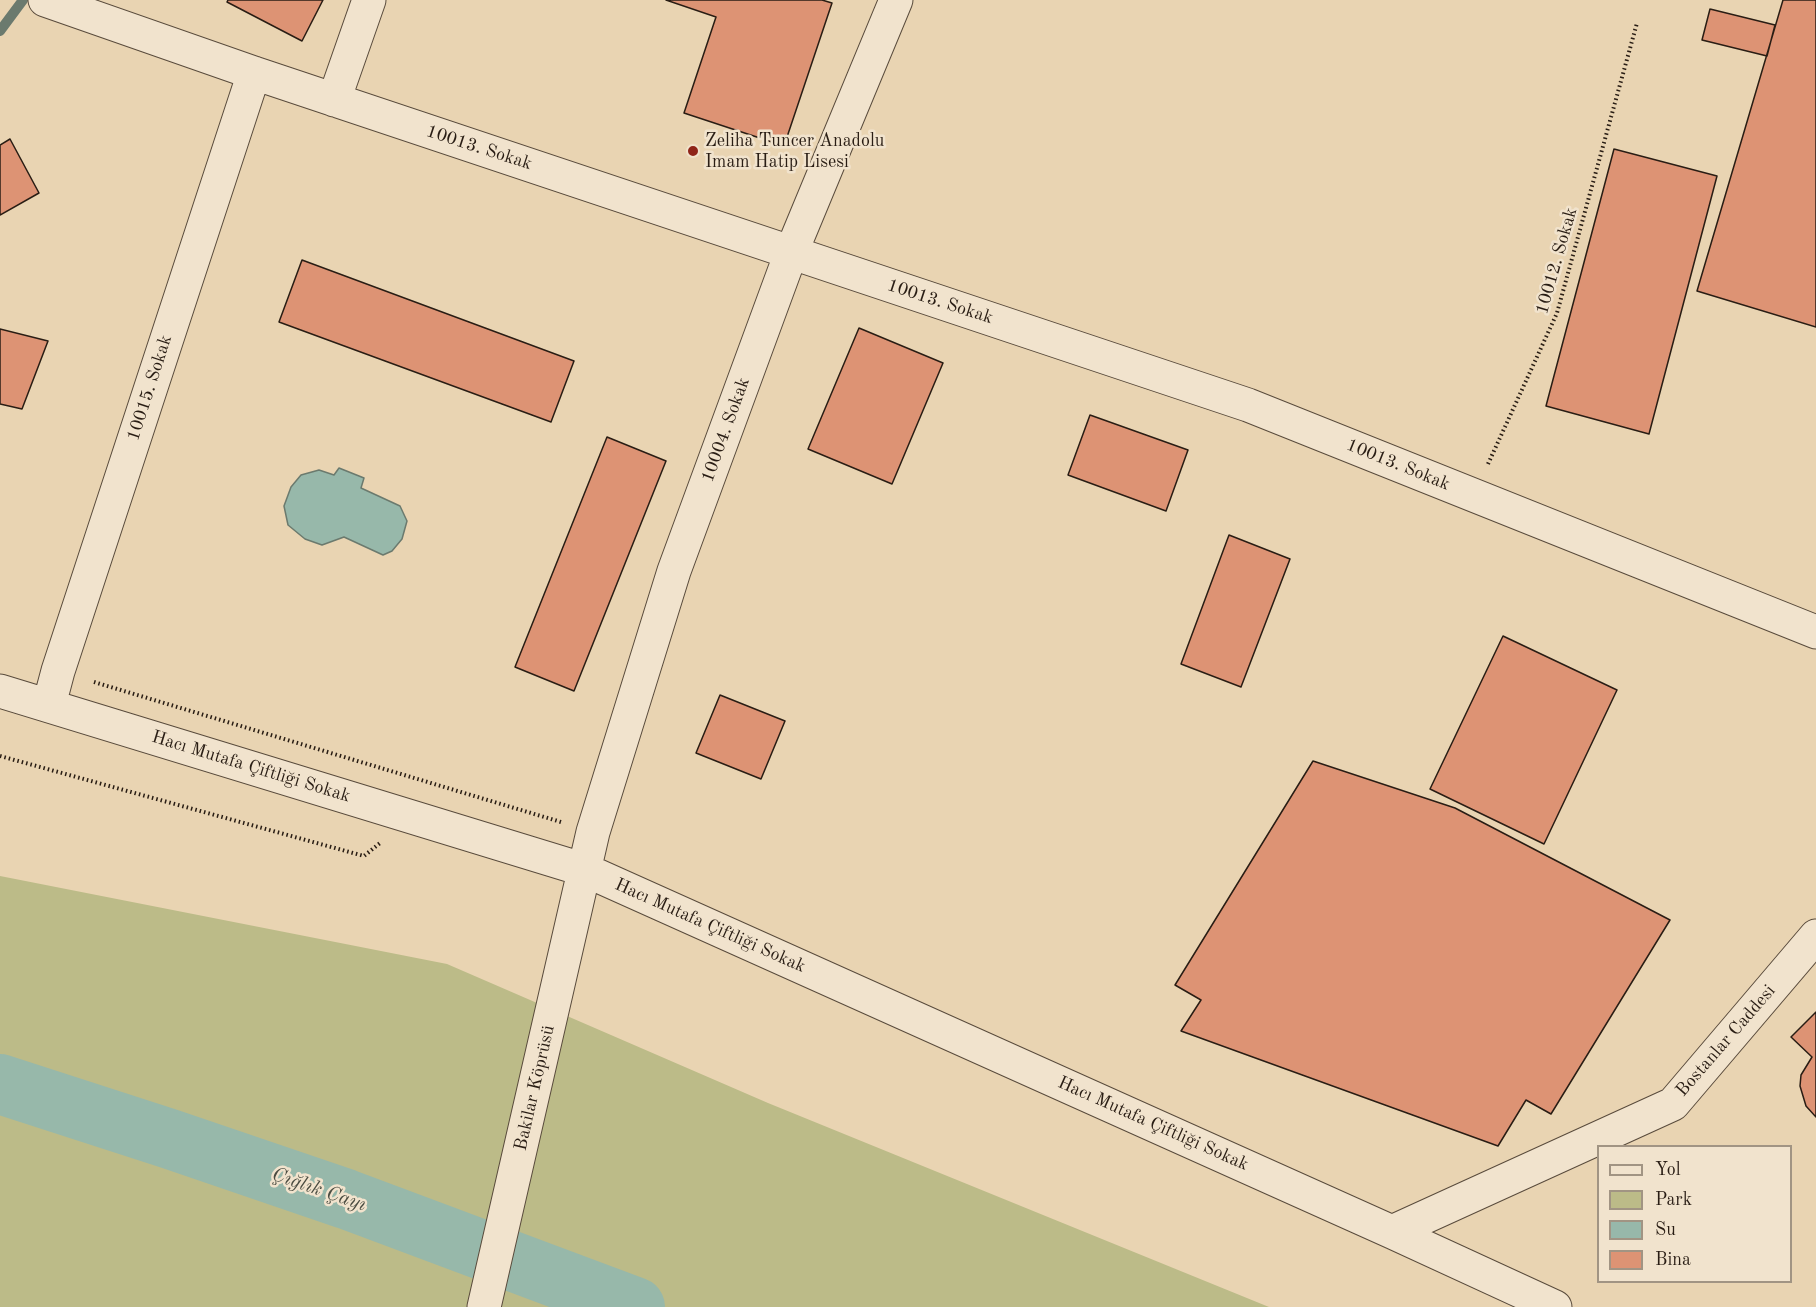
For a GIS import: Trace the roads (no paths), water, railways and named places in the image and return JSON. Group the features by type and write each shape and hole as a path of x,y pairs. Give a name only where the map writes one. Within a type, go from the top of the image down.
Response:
{"street":[{"path":"334,100 369,0"},
{"name":"10004. Sokak","path":"585,870 593,832 674,571 791,253 896,0"},
{"name":"10013. Sokak","path":"49,2 334,100 1248,405 1816,632"},
{"name":"10015. Sokak","path":"49,705 58,671 254,73"},
{"name":"Hacı Mutafa Çiftliği Sokak","path":"0,691 585,870 1555,1307"},
{"name":"Bakilar Köprüsü","path":"484,1307 585,870"},
{"name":"Bostanlar Caddesi","path":"1392,1232 1673,1104 1816,936"}],"water":[{"path":"339,468 364,478 361,488 400,506 407,521 402,539 392,551 383,555 344,537 322,545 305,539 288,525 284,506 291,487 301,475 319,470 334,475"}],"waterway":[{"path":"0,31 23,0"},
{"name":"Çığlık Çayı","path":"0,1084 346,1199 635,1307"}],"place":[{"name":"Zeliha Tuncer Anadolu Imam Hatip Lisesi","path":"693,151"}]}
